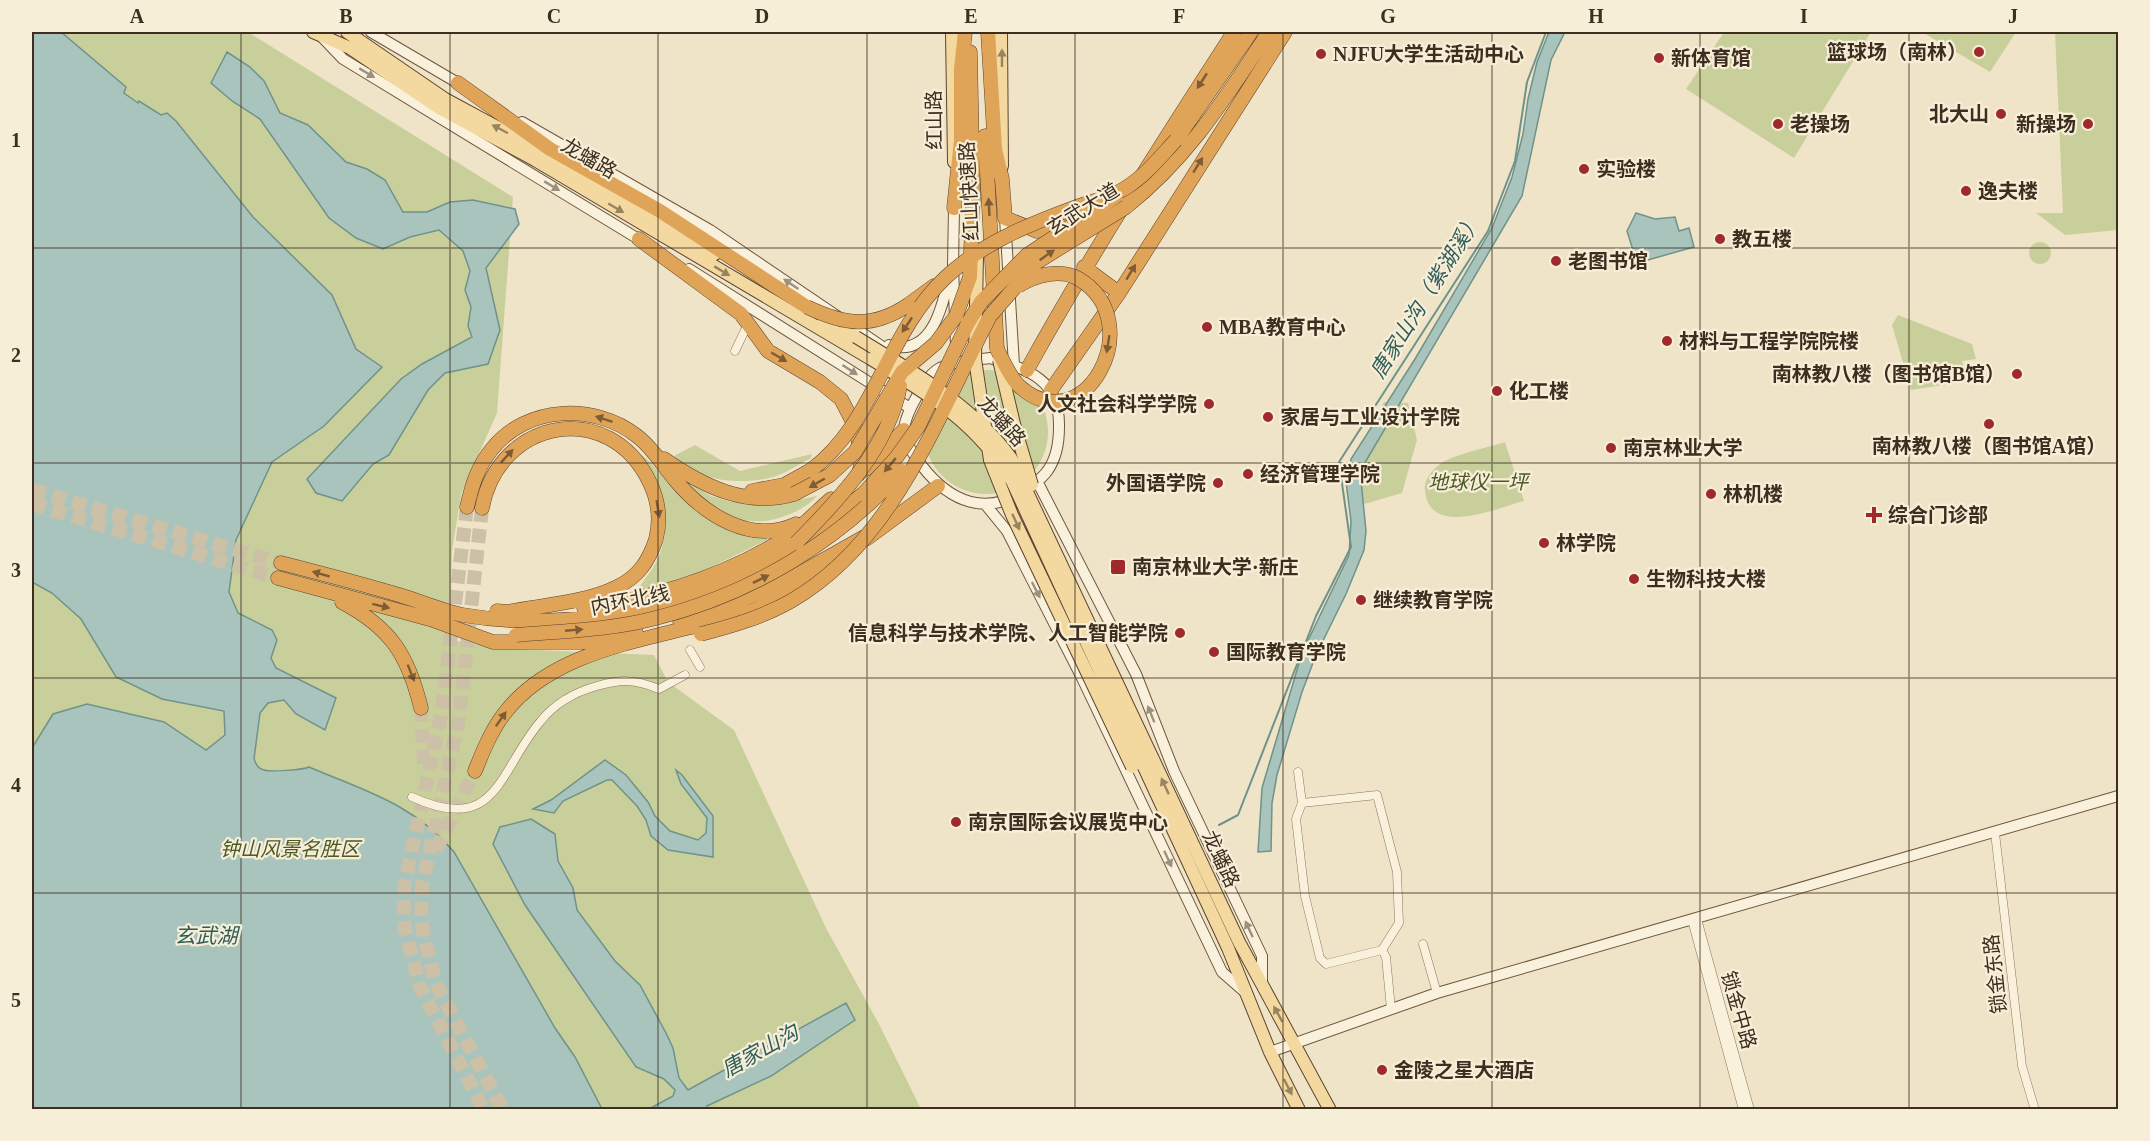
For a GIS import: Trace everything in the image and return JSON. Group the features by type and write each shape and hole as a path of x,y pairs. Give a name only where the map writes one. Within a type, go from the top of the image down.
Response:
{"highway":[{"path":"954,208 961,141 961,69 965,32"},
{"name":"红山快速路","path":"970,32 997,349"},
{"path":"986,32 995,149 1002,179 1005,218 1037,231 1064,229 1087,220 1127,192 1176,140 1251,32"},
{"name":"红山快速路","path":"789,489 830,475 855,452 902,372 944,335 963,301 970,277 973,197 986,32"},
{"path":"1020,368 1084,267 1127,192 1234,32"},
{"name":"玄武大道","path":"933,430 985,325 1005,295 1037,262 1126,207 1176,163 1226,96 1269,32"},
{"path":"1051,390 1119,292 1285,32"},
{"path":"458,83 550,149 660,212 807,307 831,318 861,322 892,315 944,280"},
{"path":"467,507 475,478 494,447 519,427 544,416 569,413 608,420 633,433 653,451 696,481 759,499 789,489 820,464 844,440 858,418 901,333 944,280 960,265 1001,239 1041,220 1127,192"},
{"name":"玄武大道","path":"796,543 863,494 906,446 918,427 968,323 981,302 1003,277 1050,238 1127,192"},
{"path":"639,239 741,314 768,351 820,382 841,399 853,421 862,459 861,469 853,482"},
{"path":"1084,267 1119,292"},
{"path":"997,349 1018,384 1032,395 1049,401 1061,400 1082,393 1095,381 1103,368 1110,340 1108,316 1099,297 1084,282 1070,275 1056,274 1036,278 1005,295"},
{"path":"398,595 507,612 552,612 679,588 742,562 787,537 853,482 875,448 900,389 902,372"},
{"path":"482,508 494,474 510,452 530,437 567,429 594,432 621,444 644,470 660,512 651,555 641,570 631,579 603,593 507,612"},
{"path":"796,543 904,429"},
{"path":"613,648 653,645 701,634 775,610 821,580 867,534 903,482 933,430"},
{"name":"内环北线","path":"278,578 487,634 516,635 602,628 656,618 724,596 767,576 825,541 869,506 904,469 933,430"},
{"path":"653,451 691,497 703,508 728,523 753,530 776,531 809,518"},
{"path":"475,771 500,719 528,689 555,670 613,648 757,609 784,595 884,527 938,486"},
{"path":"430,619 493,642 556,644 621,636 713,611 779,585 884,527"},
{"name":"内环北线","path":"280,562 461,615 541,620 619,613 700,591 747,571 796,543"},
{"path":"324,592 364,614 394,642 411,670 421,708"}],"main road":[{"name":"红山路","path":"952,32 954,208"},
{"path":"1001,32 1002,179"},
{"name":"龙蟠路","path":"318,34 350,39 445,99 508,133 856,337 940,389 975,416 998,440 1021,476 1244,953 1330,1110"},
{"name":"龙蟠路","path":"350,39 439,108 535,160 871,359 938,400 978,435 1012,481 1232,958 1270,1052 1299,1110"},
{"path":"973,197 978,241 975,359 990,460 1012,514 1132,767"},
{"path":"997,349 1014,424 1046,522 1158,755"}],"street":[{"name":"龙蟠路","path":"370,32 710,230 928,378"},
{"name":"龙蟠路","path":"318,34 343,59 748,304 910,408"},
{"path":"954,208 953,266 957,363"},
{"path":"1005,218 1020,368"},
{"path":"874,340 904,348 917,344 928,334 936,323 953,266"},
{"path":"735,351 746,328"},
{"path":"990,357 1020,368 1051,390 1060,413 1059,442 1054,461 1046,473 1014,498 985,504 968,502 938,486 911,450 904,429 910,408 928,378 941,368 990,357"},
{"path":"1037,481 1136,674 1174,771 1262,956 1262,985"},
{"path":"985,504 1006,531 1133,784 1222,972 1248,994"},
{"path":"690,650 700,667"},
{"path":"412,797 431,806 464,810 475,806 504,781 539,722 565,699 582,690 610,682 636,680 659,689 685,675"},
{"path":"1158,755 1174,771"},
{"path":"1132,767 1133,784"},
{"path":"1298,772 1302,802 1296,819 1305,896 1320,958 1326,964 1382,950 1399,923 1398,882 1377,795 1302,802"},
{"path":"1270,1052 1437,993 2118,796"},
{"name":"锁金东路","path":"1995,833 2022,1066 2035,1110"},
{"name":"锁金中路","path":"1694,919 1743,1110"},
{"name":"锁金中路","path":"1694,919 1750,1110"},
{"path":"1423,944 1437,993"},
{"path":"1382,950 1386,957 1391,1009"}],"green space":[{"name":"钟山风景名胜区","path":"32,32 248,32 513,197 497,413 461,494 452,551 450,640 513,649 654,655 668,682 734,730 826,928 880,1026 921,1109 32,1109"},
{"name":"老操场","path":"1724,32 1871,32 1794,158 1686,89"},
{"name":"篮球场（南林）","path":"1922,32 2016,32 1990,72"},
{"name":"新操场","path":"2055,32 2118,32 2118,230 2065,235 2036,213 2063,213"},
{"path":"2040,242 2050,249 2051,253 2044,263 2040,264 2030,257 2029,253 2036,243"},
{"path":"1898,315 1972,344 1976,359 1962,361 1968,381 1911,390 1892,325"},
{"path":"986,370 1010,375 1021,380 1030,388 1038,397 1043,408 1048,432 1043,456 1038,467 1030,476 1021,484 1010,489 986,494 962,489 951,484 942,476 934,467 929,456 924,432 929,408 934,397 942,388 951,380 962,375"},
{"path":"1384,402 1408,403 1417,440 1402,493 1351,508 1350,464"},
{"name":"地球仪一坪","path":"1505,442 1524,501 1482,513 1451,517 1439,513 1430,505 1425,483 1437,466 1446,460 1471,451"},
{"path":"695,445 740,471 812,454 811,458 775,477 731,481 705,476 683,464 674,456"},
{"path":"639,453 692,508 713,522 767,536 767,540 699,573 637,592 657,561 665,530 665,516 659,490 646,466 637,456"},
{"path":"682,478 711,496 732,502 770,505 817,496 797,511 773,520 744,520 717,509"}],"water":[{"name":"玄武湖","path":"32,32 61,32 126,87 124,93 161,115 167,113 176,121 253,217 332,295 356,349 382,367 324,426 272,462 236,540 229,592 238,613 272,630 277,640 271,658 276,668 336,698 325,730 296,714 284,700 268,703 260,713 254,759 256,764 264,770 309,767 350,784 405,810 439,836 454,852 555,1028 575,1057 602,1109 32,1109 32,748 53,714 87,704 164,722 206,750 225,735 224,711 162,699 116,677 81,619 52,593 32,582"},
{"path":"1549,32 1565,32 1551,60 1522,196 1360,471 1366,531 1364,550 1346,594 1316,655 1302,692 1277,775 1272,803 1271,851 1258,852 1262,788 1302,653 1349,555 1351,521 1346,482 1351,459 1415,359 1492,228 1512,177 1537,62"},
{"path":"227,52 250,67 264,81 280,113 308,125 346,162 367,169 385,180 403,212 427,212 450,202 473,200 515,209 519,224 486,268 500,330 488,364 445,373 428,390 389,455 373,464 342,501 316,493 307,479 401,379 422,364 472,337 468,326 471,307 465,290 470,271 463,251 439,230 410,237 383,249 356,238 329,218 260,119 232,101 211,83"},
{"path":"1636,213 1655,219 1675,217 1679,231 1689,228 1694,247 1637,263 1627,231"},
{"path":"605,760 626,775 648,802 655,816 670,831 698,840 706,833 707,818 681,784 676,770 682,775 713,816 713,857 668,850 651,836 646,820 637,806 612,780 607,780 563,801 554,813 533,809 551,800"},
{"name":"唐家山沟","path":"531,819 555,834 558,861 573,888 577,910 615,961 640,985 673,1048 679,1078 688,1090 846,1003 855,1020 771,1076 707,1106 708,1109 649,1109 673,1096 675,1090 664,1079 636,1067 525,905 493,844 500,827"}],"waterway":[{"name":"唐家山沟（紫湖溪）","path":"1219,825 1238,815 1316,616 1351,547 1339,462 1488,231 1515,161 1527,82 1546,32"}],"tunnel":[{"path":"32,490 281,563"},
{"path":"32,504 278,578"},
{"path":"467,507 441,716 404,887 404,925 420,987 484,1110"},
{"path":"482,508 459,719 422,886 421,922 435,982 503,1110"},
{"path":"421,708 424,764"},
{"path":"436,850 475,771"}],"place":[{"name":"篮球场（南林）","path":"1979,52"},
{"name":"NJFU大学生活动中心","path":"1321,54"},
{"name":"新体育馆","path":"1659,58"},
{"name":"北大山","path":"2001,114"},
{"name":"老操场","path":"1778,124"},
{"name":"新操场","path":"2088,124"},
{"name":"实验楼","path":"1584,169"},
{"name":"逸夫楼","path":"1966,191"},
{"name":"教五楼","path":"1720,239"},
{"name":"老图书馆","path":"1556,261"},
{"name":"MBA教育中心","path":"1207,327"},
{"name":"材料与工程学院院楼","path":"1667,341"},
{"name":"南林教八楼（图书馆B馆）","path":"2017,374"},
{"name":"化工楼","path":"1497,391"},
{"name":"人文社会科学学院","path":"1209,404"},
{"name":"家居与工业设计学院","path":"1268,417"},
{"name":"南林教八楼（图书馆A馆）","path":"1989,424"},
{"name":"南京林业大学","path":"1611,448"},
{"name":"经济管理学院","path":"1248,474"},
{"name":"外国语学院","path":"1218,483"},
{"name":"林机楼","path":"1711,494"},
{"name":"综合门诊部","path":"1874,515"},
{"name":"林学院","path":"1544,543"},
{"name":"南京林业大学·新庄","path":"1118,567"},
{"name":"生物科技大楼","path":"1634,579"},
{"name":"继续教育学院","path":"1361,600"},
{"name":"信息科学与技术学院、人工智能学院","path":"1180,633"},
{"name":"国际教育学院","path":"1214,652"},
{"name":"南京国际会议展览中心","path":"956,822"},
{"name":"金陵之星大酒店","path":"1382,1070"}]}
